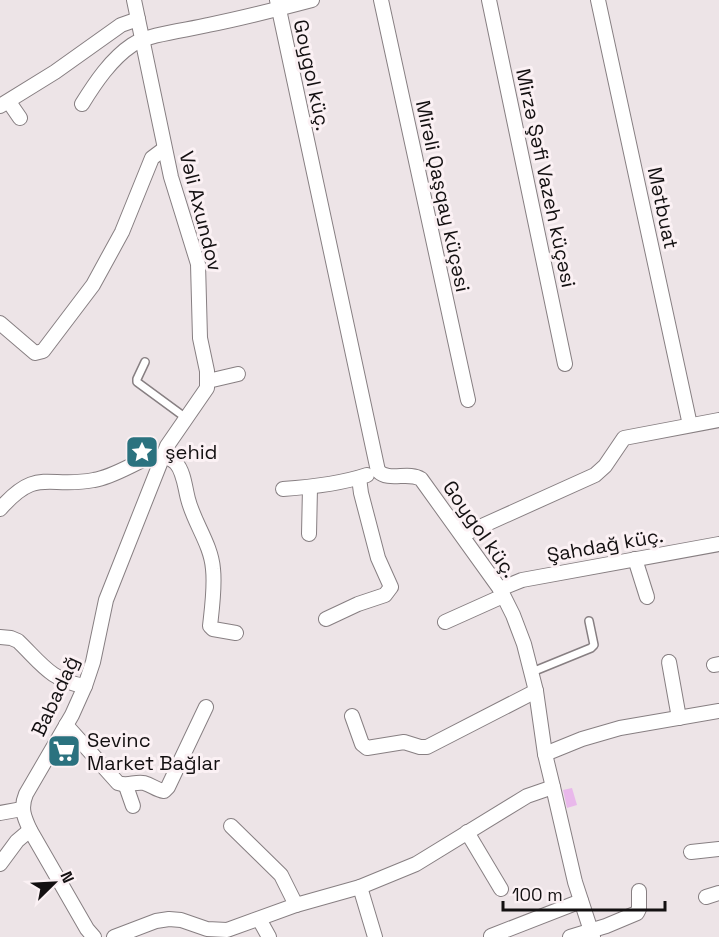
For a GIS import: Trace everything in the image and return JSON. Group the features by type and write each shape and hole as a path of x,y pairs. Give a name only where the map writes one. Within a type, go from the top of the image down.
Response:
{"street":[{"name":"Vəli Axundov","path":"134,0 164,149 174,190 198,264 200,338 208,381"},
{"path":"82,104 93,85 120,55 142,39 278,4 312,0"},
{"name":"Mirəli Qaşqay küçəsi","path":"381,0 468,400"},
{"name":"Mirzə Şəfi Vazeh küçəsi","path":"489,0 566,364"},
{"name":"Mətbuat","path":"598,0 690,425"},
{"name":"Goygol küç.","path":"278,4 378,471 385,476 413,476 421,479 502,592 517,625 532,672 545,754 581,901 592,934"},
{"path":"21,118 4,104 55,72 120,25 138,19"},
{"path":"2,329 35,353 43,351 93,285 123,232 152,158 164,149"},
{"path":"163,457 171,439 206,392 208,381 238,374"},
{"path":"462,535 595,475 605,466 624,438 719,420"},
{"path":"0,509 9,499 38,481 94,480 150,457 163,457 177,465 192,511 211,556 213,570 210,626 213,629 236,633"},
{"name":"Babadağ","path":"22,809 26,794 66,725 85,686 93,662 106,600 163,457"},
{"path":"283,489 343,483 378,471"},
{"path":"326,619 358,604 385,595 391,587 378,558 359,478"},
{"path":"309,534 310,488"},
{"name":"Şahdağ küç.","path":"445,622 522,580 719,544"},
{"path":"635,560 647,597"},
{"path":"0,637 18,641 56,678 85,686"},
{"path":"669,663 678,718"},
{"path":"352,716 362,744 367,748 404,742 427,747 536,691"},
{"path":"66,725 118,783 126,786 142,783 161,791 166,789 207,706"},
{"path":"545,754 602,733 719,711"},
{"path":"126,786 133,806"},
{"path":"114,937 156,921 169,919 181,921 207,933 227,930 297,905 360,887 416,864 526,796 553,787"},
{"path":"0,813 22,809 30,830 87,929 94,937"},
{"path":"231,826 277,870 297,905"},
{"path":"0,864 17,841 30,830"},
{"path":"467,832 501,889"},
{"path":"691,852 719,849"},
{"path":"360,887 375,937"},
{"path":"570,937 592,934 637,913 639,891"},
{"path":"491,936 581,901"},
{"path":"259,919 269,937"}],"lane":[{"path":"145,362 137,382 186,418"},
{"path":"532,672 591,648 594,645 590,621"}],"building":[{"path":"572,788 577,805 567,808 563,790"}],"place":[{"name":"şehid","path":"142,452"},
{"name":"Sevinc Market Bağlar","path":"64,751"}]}
